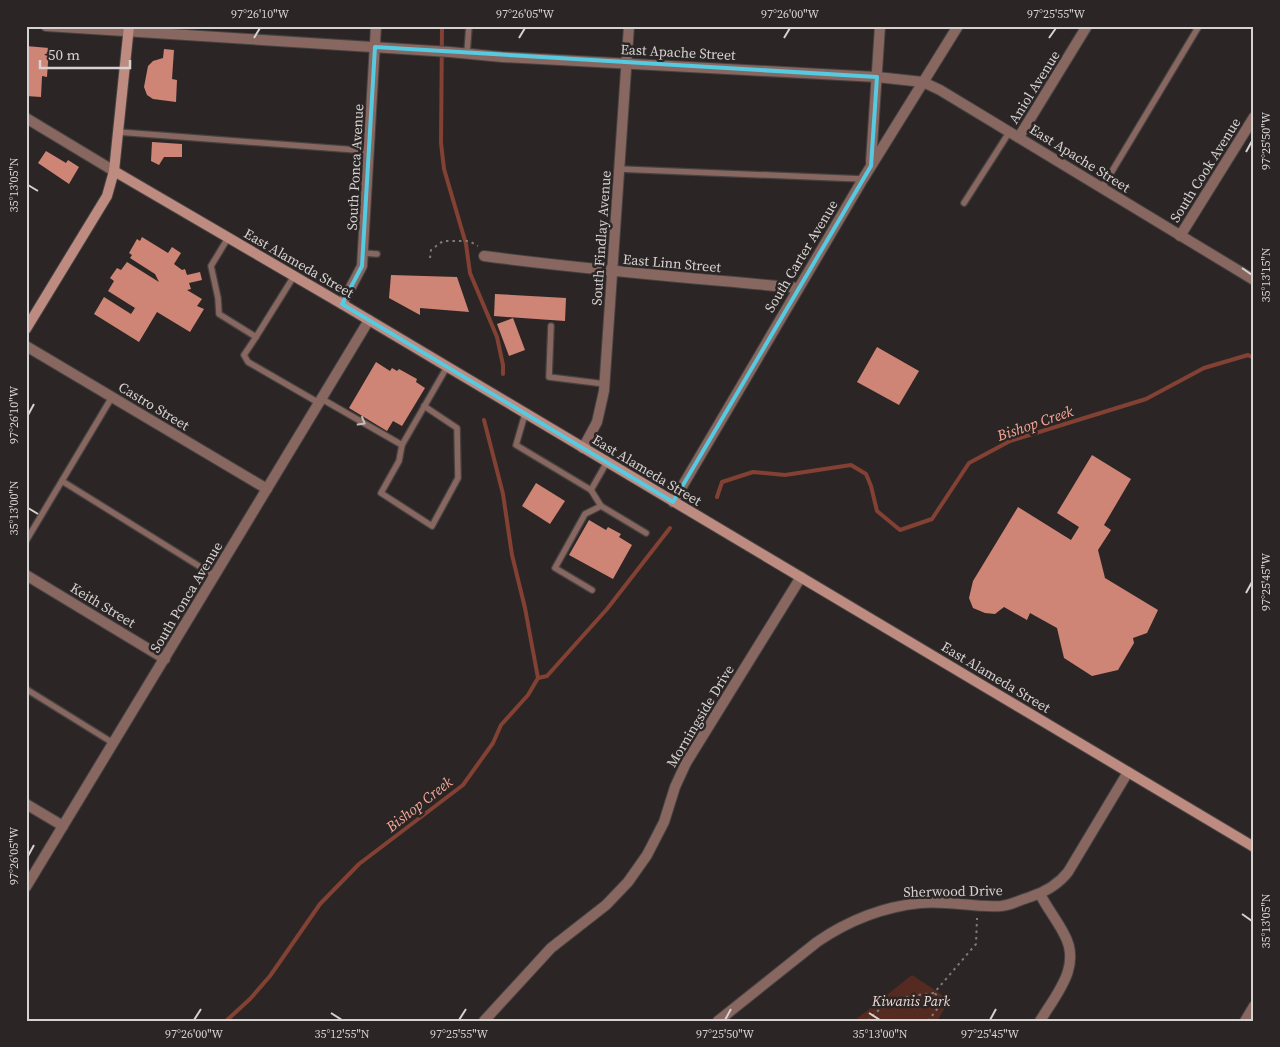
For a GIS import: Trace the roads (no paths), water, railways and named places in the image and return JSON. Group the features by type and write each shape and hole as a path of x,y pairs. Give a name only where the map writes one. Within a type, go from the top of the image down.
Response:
{"main road":[{"path":"26,329 107,196 114,171 129,29"},
{"name":"East Alameda Street","path":"114,171 369,320 1254,847"}],"street":[{"name":"East Apache Street","path":"46,26 129,29 467,54 877,77 923,82 1014,134 1254,280"},
{"name":"South Ponca Avenue","path":"342,304 361,272 364,253 376,26"},
{"name":"South Findlay Avenue","path":"583,448 597,422 605,384 629,26"},
{"path":"871,166 880,26"},
{"name":"South Carter Avenue","path":"673,502 863,179 958,26"},
{"name":"Aniol Avenue","path":"1014,134 1087,26"},
{"name":"East Alameda Street","path":"26,118 114,171"},
{"name":"South Cook Avenue","path":"1180,236 1252,124"},
{"name":"East Linn Street","path":"484,256 613,271 798,288"},
{"name":"South Ponca Avenue","path":"26,887 369,320"},
{"name":"Castro Street","path":"26,346 267,489"},
{"name":"Keith Street","path":"26,575 165,659"},
{"name":"Morningside Drive","path":"484,1021 551,948 606,905 636,871 664,822 677,782 686,763 800,577"},
{"name":"Sherwood Drive","path":"718,1021 817,942 833,931 865,915 893,906 922,902 1005,906 1040,894 1056,885 1068,872 1128,772"},
{"path":"26,804 63,826"},
{"path":"1040,894 1064,934 1072,958 1063,984 1040,1021"},
{"path":"1245,1021 1254,1006"}],"lane":[{"path":"467,54 469,26"},
{"path":"1102,188 1199,26"},
{"path":"118,132 370,151"},
{"path":"964,203 1014,134"},
{"path":"619,169 863,179"},
{"path":"228,238 211,266 219,314 256,337"},
{"path":"364,253 377,254"},
{"path":"294,276 244,355 248,362 402,445"},
{"path":"550,326 549,377 605,384"},
{"path":"424,406 457,428 458,437 458,478 432,526 381,493 398,461 402,445 424,406 447,367"},
{"path":"26,541 112,397"},
{"path":"525,414 516,445 591,490 602,506 646,533"},
{"path":"591,490 607,462"},
{"path":"62,481 215,576"},
{"path":"592,590 555,568 585,514 602,506"},
{"path":"26,689 113,743"}],"waterway":[{"path":"442,26 441,143 444,169 466,244 470,273 497,337 503,374"},
{"name":"Bishop Creek","path":"717,497 722,482 753,472 785,475 851,465 866,474 877,511 900,530 932,519 969,463 1010,441 1146,399 1204,368 1248,355 1254,358"},
{"path":"484,420 503,494 512,555 525,608 538,678"},
{"name":"Bishop Creek","path":"538,678 547,676 607,609 670,528"},
{"name":"Bishop Creek","path":"226,1021 250,999 270,976 320,904 359,864 463,785 493,743 501,725 528,695 538,678"}],"park label":[{"name":"Kiwanis Park","path":"911,1001"}]}
